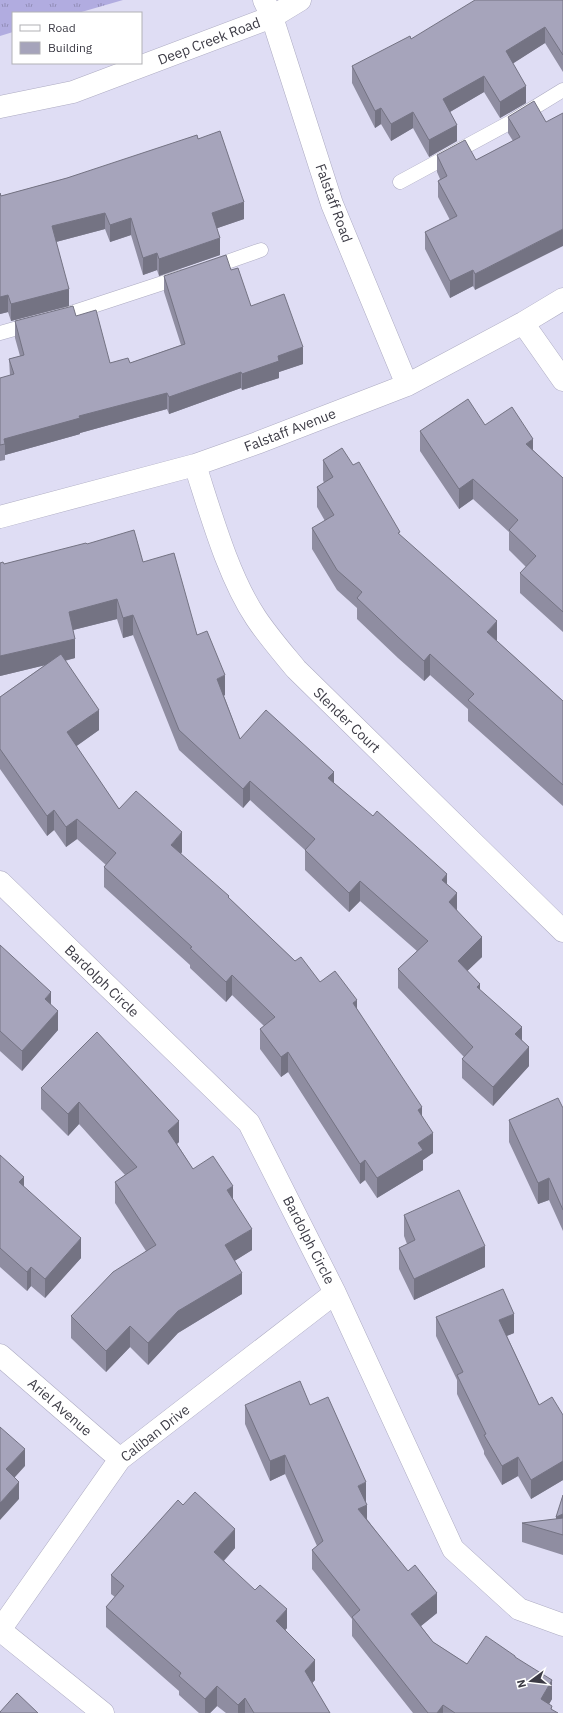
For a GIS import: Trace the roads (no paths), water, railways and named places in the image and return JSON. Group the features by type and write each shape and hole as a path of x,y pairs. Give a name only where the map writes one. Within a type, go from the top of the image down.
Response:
{"street":[{"name":"Deep Creek Road","path":"142,63 268,9 300,0"},
{"name":"Falstaff Road","path":"268,9 332,204 407,385"},
{"name":"Deep Creek Road","path":"0,107 73,92 139,64"},
{"name":"Falstaff Avenue","path":"0,517 195,466 407,385 523,323 563,299"},
{"path":"523,323 563,380"},
{"name":"Slender Court","path":"195,466 240,588 256,618 277,646 301,675 563,931"},
{"name":"Bardolph Circle","path":"0,882 250,1123 335,1293 453,1549 519,1609 563,1625"},
{"name":"Caliban Drive","path":"0,1630 120,1459 335,1293"},
{"name":"Ariel Avenue","path":"0,1355 120,1459"},
{"path":"0,1630 103,1713"}],"lane":[{"path":"400,182 509,123 563,90"},
{"path":"0,333 85,310 261,250"}]}
